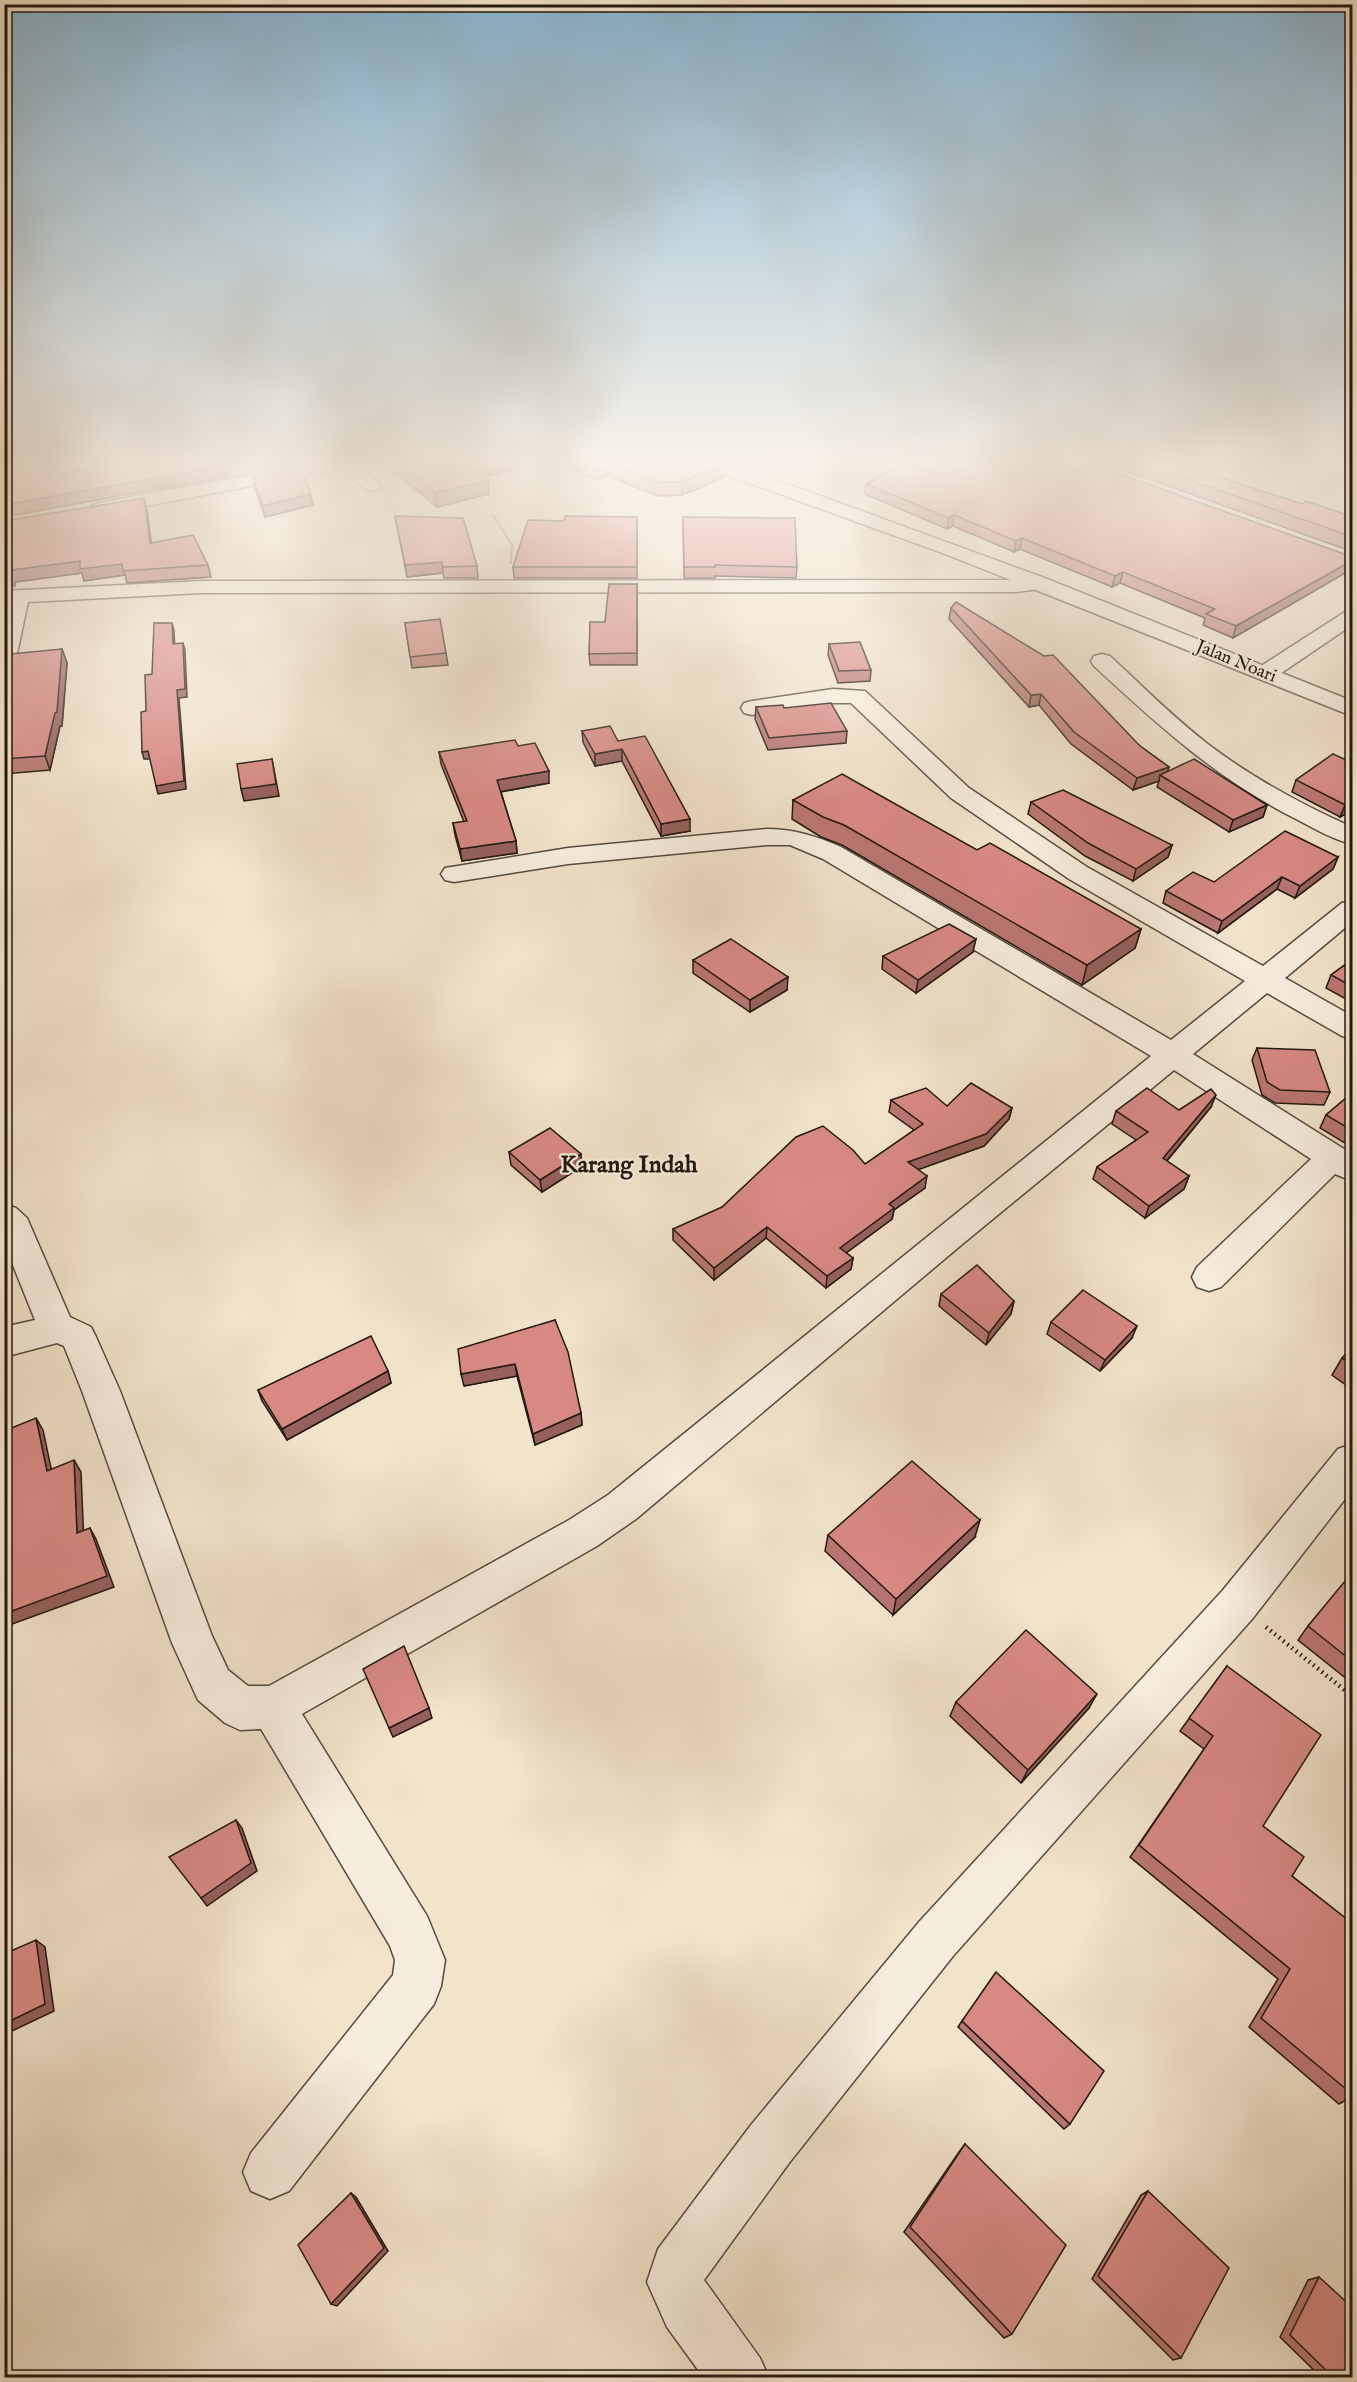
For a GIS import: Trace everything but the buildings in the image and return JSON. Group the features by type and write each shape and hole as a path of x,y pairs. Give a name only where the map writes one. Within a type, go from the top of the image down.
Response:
{"street":[{"name":"Jalan Noari","path":"1017,575 1353,709"},
{"path":"4,663 13,605 201,587 509,588 1016,586 1040,584"},
{"path":"1266,673 1353,616"},
{"path":"1102,661 1161,716 1216,761 1257,787 1353,836"},
{"path":"752,708 833,696 857,696 960,793 1078,873 1353,1029"},
{"path":"454,874 568,856 780,836 807,841 832,853 1174,1056 1343,1163 1209,1276"},
{"path":"4,1342 57,1329 69,1331 78,1337 193,1643 213,1686 226,1699 240,1708 273,1707 583,1533 622,1507 948,1237 1353,909"},
{"path":"4,1217 15,1227 57,1329"},
{"path":"740,2378 687,2307 675,2282 678,2269 770,2144 936,1939 1238,1604 1353,1461"},
{"path":"270,2172 417,1986 420,1960 410,1933 273,1707"}],"path":[{"path":"509,588 510,575"},
{"path":"1238,1604 1353,1696"}],"district":[{"name":"Karang Indah","path":"629,1165"}]}
